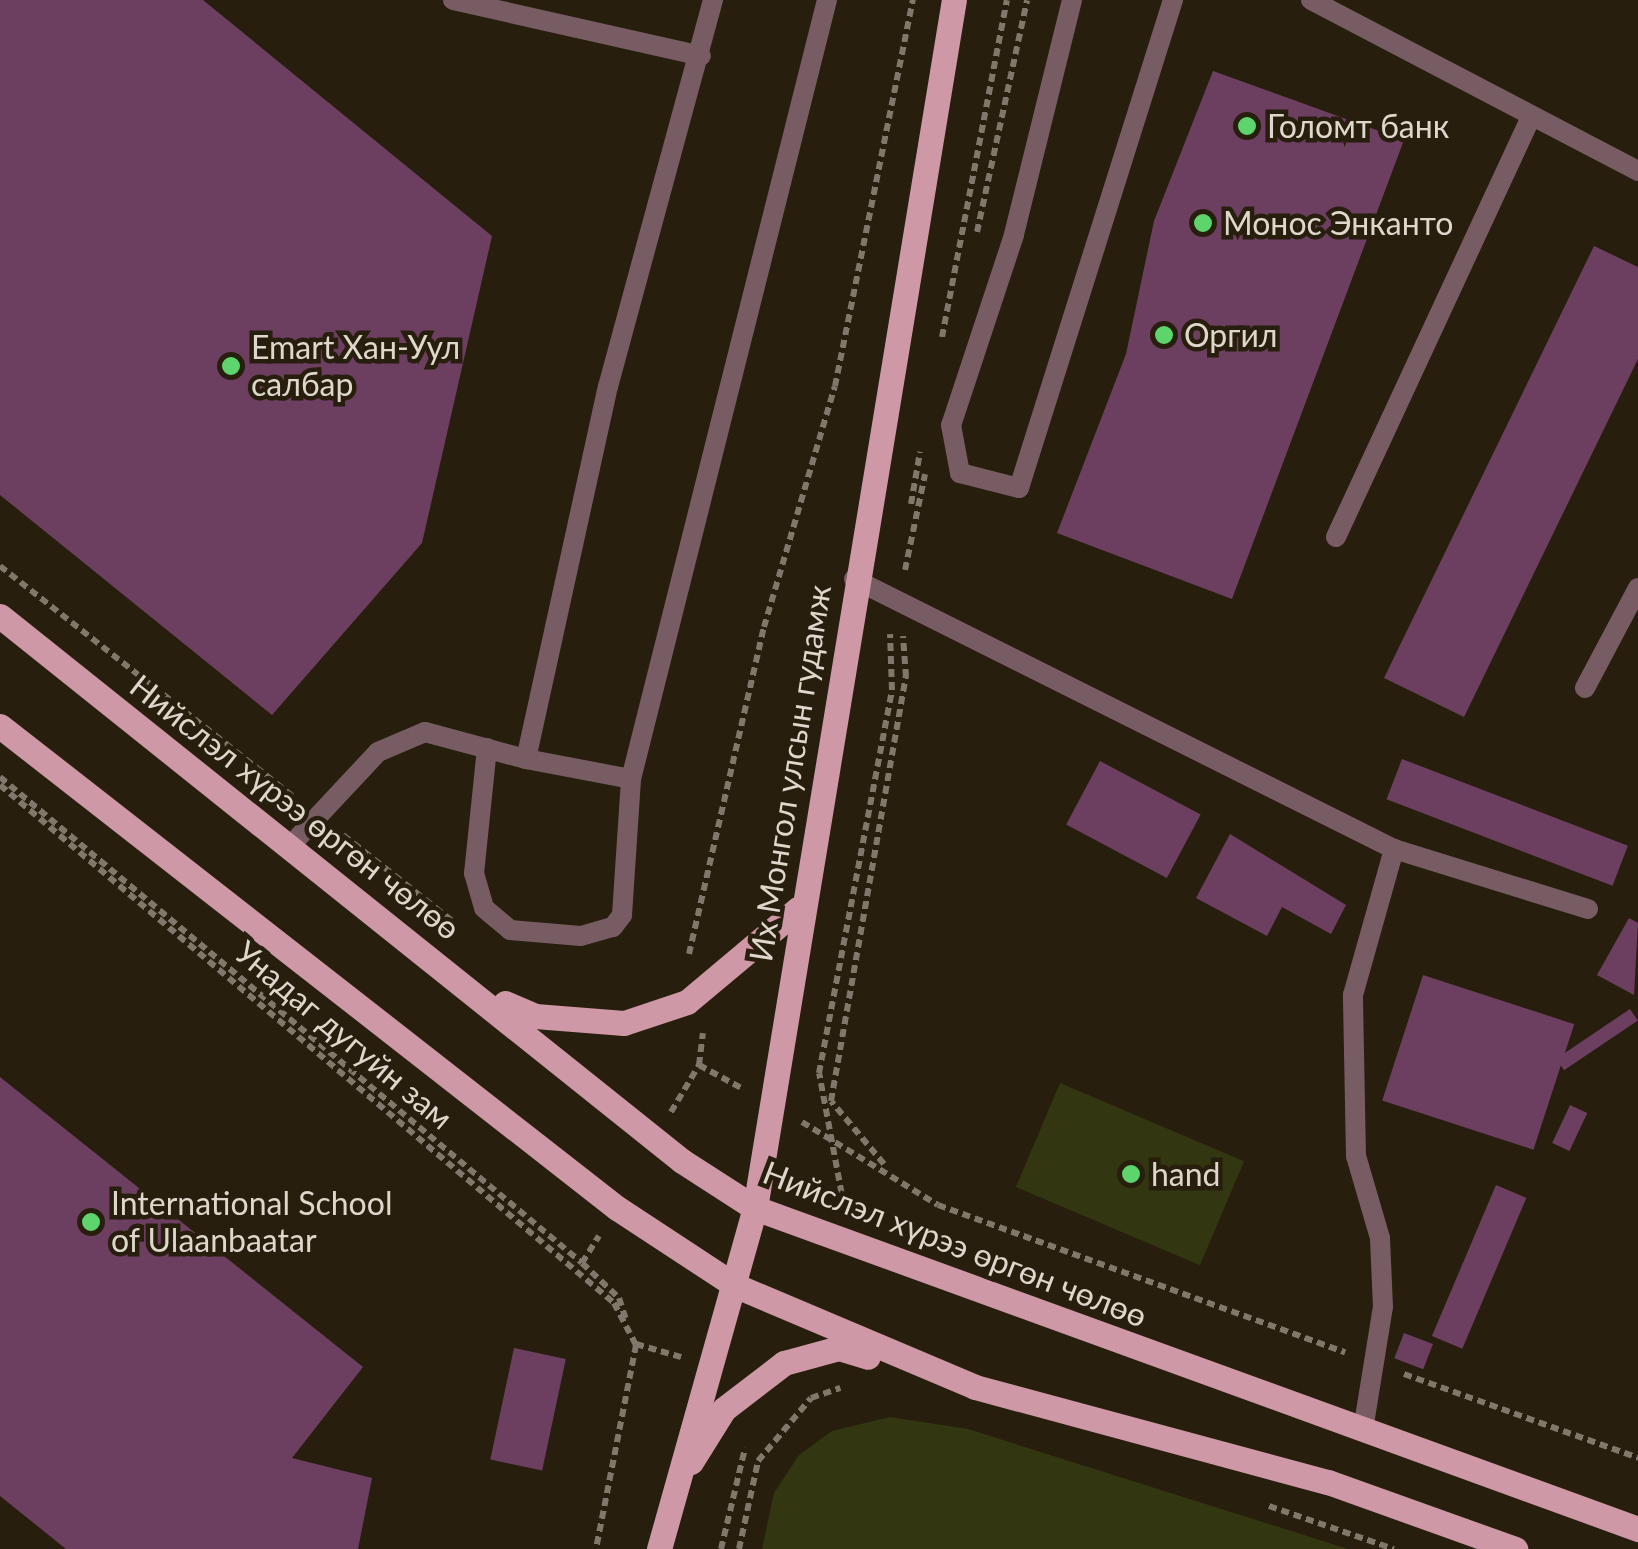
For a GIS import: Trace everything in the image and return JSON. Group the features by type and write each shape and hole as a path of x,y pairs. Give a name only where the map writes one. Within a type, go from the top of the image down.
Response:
{"main road":[{"name":"Их Монгол улсын гудамж","path":"659,1549 669,1501 755,1208 854,579 954,0"},
{"name":"Нийслэл хүрээ өргөн чөлөө","path":"0,616 479,992 682,1161 755,1208 1638,1529"},
{"path":"0,726 617,1208 734,1285 975,1386"},
{"path":"479,992 535,1016 624,1023 686,1002 800,908"},
{"path":"669,1501 724,1410 784,1363 839,1348 1328,1482 1514,1549"}],"street":[{"path":"453,0 701,56"},
{"path":"526,759 608,386 714,0"},
{"path":"487,748 474,873 484,908 510,930 581,936 612,927 622,915 630,779 827,0"},
{"path":"1072,0 1014,235 950,425 960,473 1019,488 1173,0"},
{"path":"1311,0 1638,171"},
{"path":"1336,537 1531,116"},
{"path":"854,579 1394,849 1588,909"},
{"path":"1585,688 1638,588"},
{"path":"291,845 378,752 425,732 526,759 630,779"},
{"path":"1363,1430 1383,1306 1380,1238 1356,1156 1353,995 1394,849"}],"path":[{"path":"702,909 764,627 835,386 913,0"},
{"path":"0,781 578,1268 614,1303 636,1344 596,1549"},
{"path":"831,1140 938,1205 1638,1458"},
{"path":"739,1549 758,1460 811,1398 847,1385"},
{"path":"720,1549 748,1441"},
{"path":"1251,1500 1394,1549"}],"green space":[{"name":"hand","path":"1060,1083 1244,1161 1200,1265 1016,1187"},
{"path":"890,1417 968,1429 1348,1549 762,1549 774,1493 799,1455 832,1431"}],"building":[{"name":"Emart Хан-Уул салбар","path":"0,0 203,0 492,236 422,543 272,715 0,495"},
{"path":"1213,71 1404,140 1232,599 1057,533 1126,354 1154,221"},
{"path":"1594,246 1638,267 1638,359 1464,717 1384,678"},
{"path":"1402,759 1628,846 1613,886 1387,799"},
{"path":"1100,761 1201,815 1167,878 1066,825"},
{"path":"1230,834 1346,905 1331,934 1282,907 1267,936 1196,898"},
{"path":"1629,918 1638,923 1634,995 1597,975"},
{"path":"1423,975 1574,1024 1533,1150 1382,1101"},
{"path":"1630,1009 1638,1021 1564,1070 1556,1059"},
{"name":"International School of Ulaanbaatar","path":"0,1077 363,1367 292,1458 372,1478 358,1549 66,1549 0,1496"},
{"path":"1570,1105 1587,1113 1569,1151 1552,1143"},
{"path":"1496,1185 1526,1198 1462,1349 1432,1336"},
{"path":"1404,1333 1433,1344 1423,1369 1394,1358"},
{"path":"514,1348 566,1359 542,1471 490,1460"}],"place":[{"name":"Голомт банк","path":"1247,126"},
{"name":"Монос Энканто","path":"1203,223"},
{"name":"Оргил","path":"1164,335"},
{"name":"Emart Хан-Уул салбар","path":"231,366"},
{"name":"hand","path":"1131,1174"},
{"name":"International School of Ulaanbaatar","path":"91,1222"}]}
